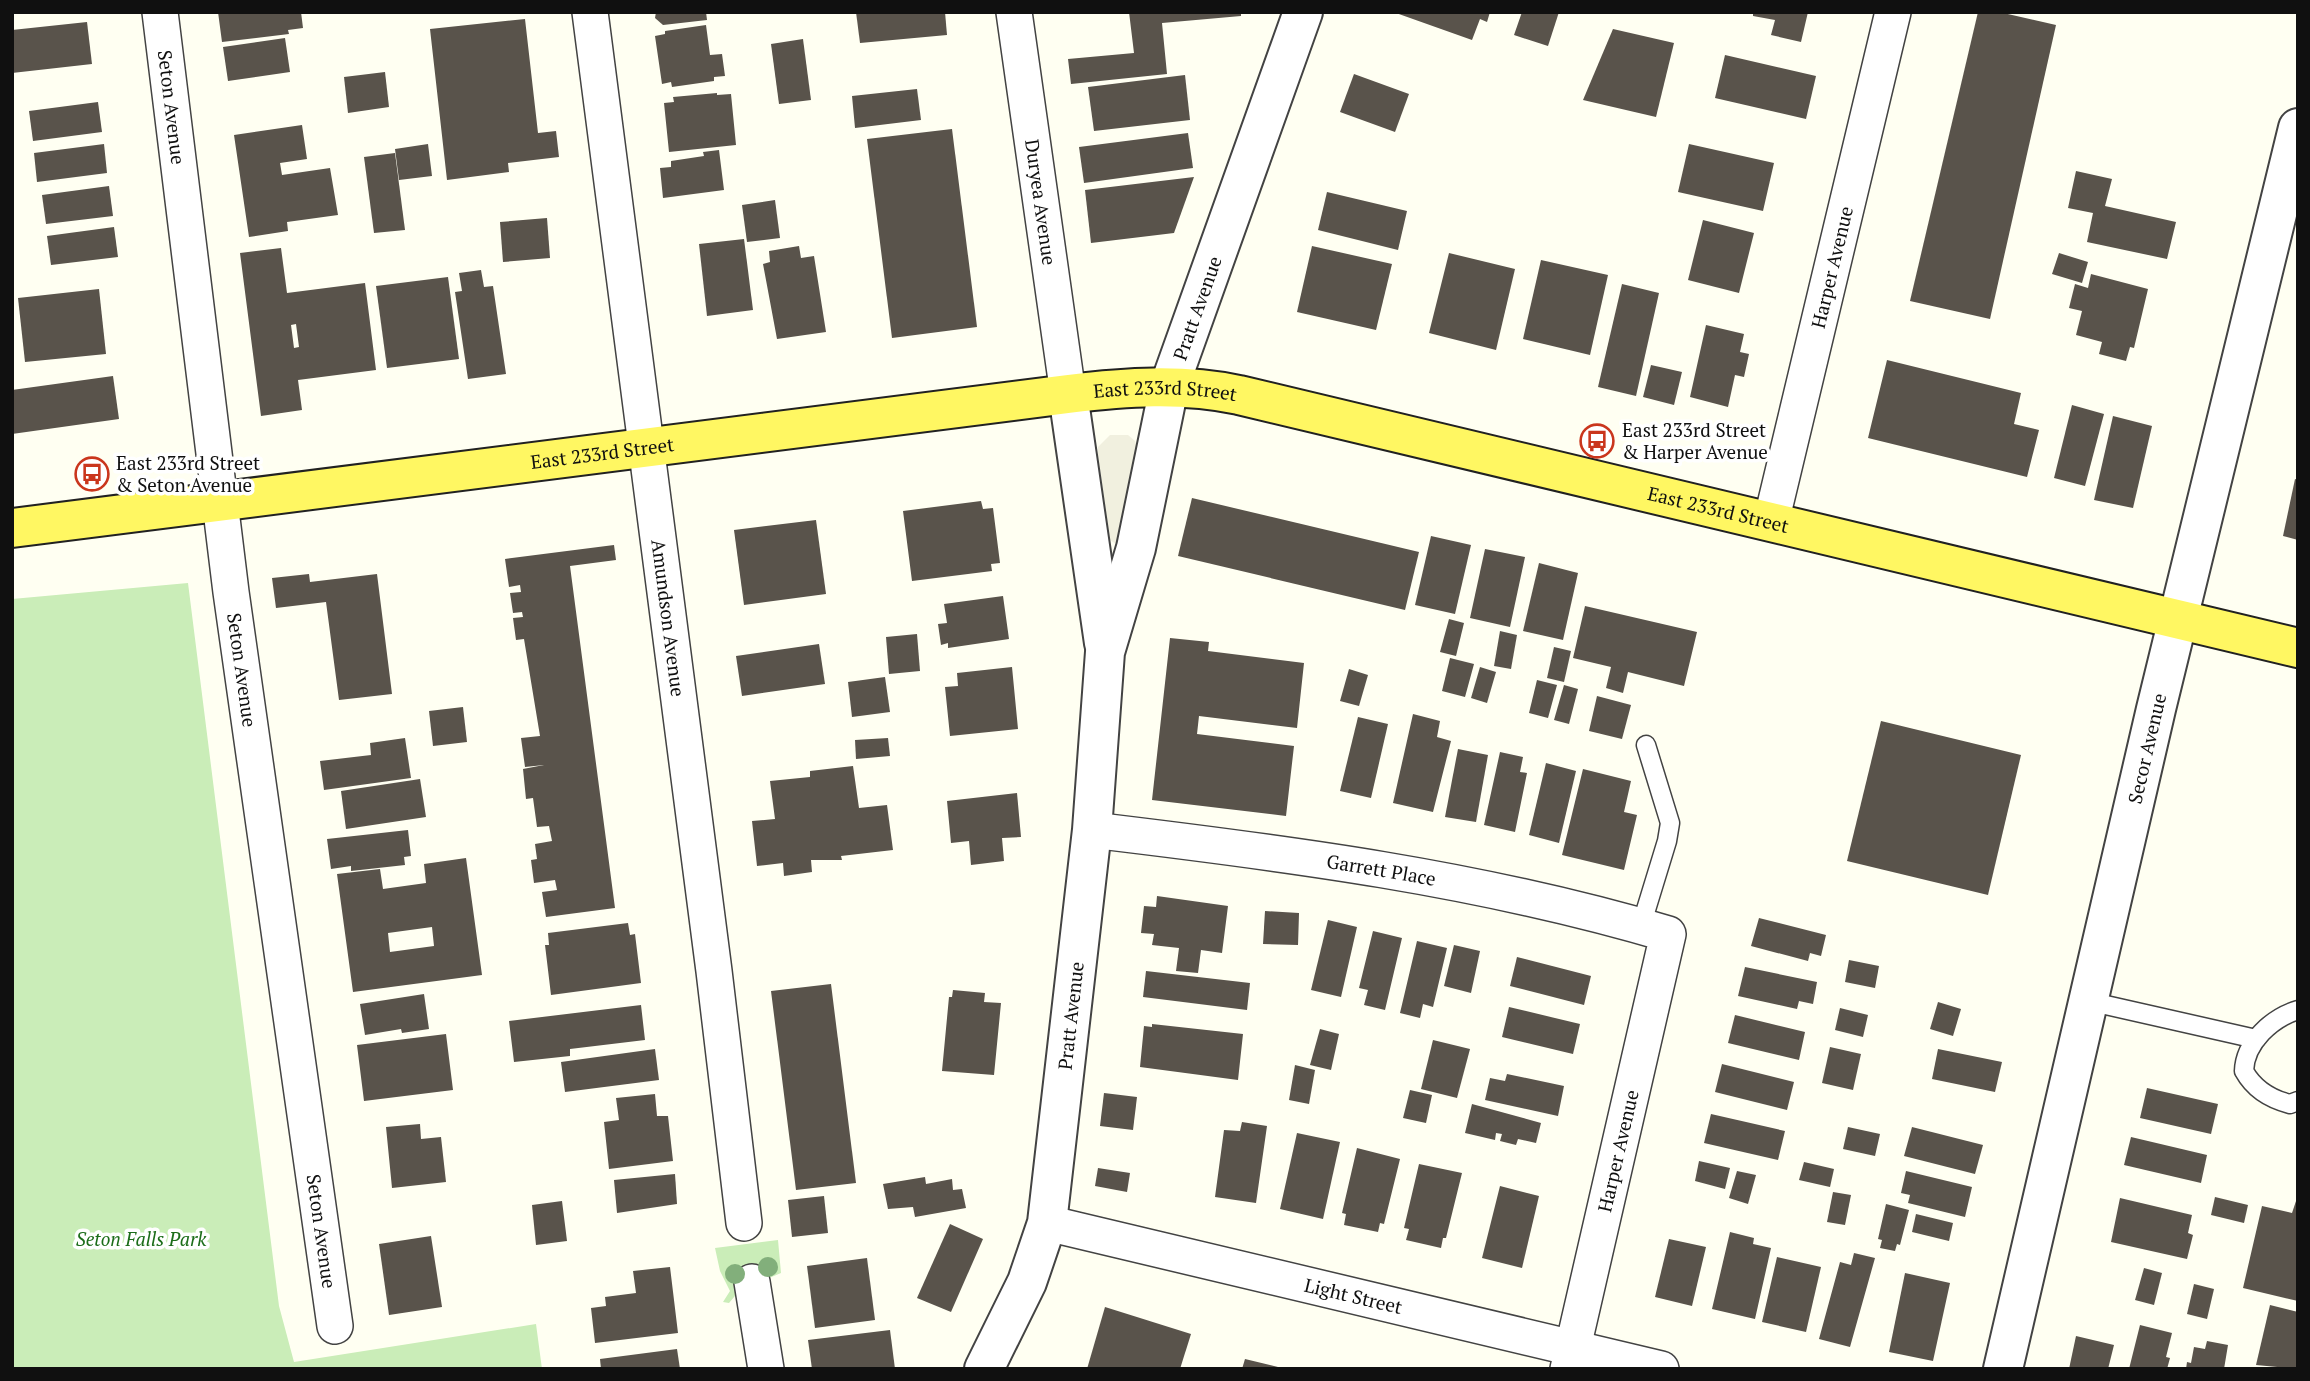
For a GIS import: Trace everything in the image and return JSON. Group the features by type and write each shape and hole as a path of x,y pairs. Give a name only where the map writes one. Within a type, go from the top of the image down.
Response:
{"main road":[{"name":"East 233rd Street","path":"12,528 1068,394 1168,387 1210,389 2298,648"}],"street":[{"name":"Seton Avenue","path":"160,12 220,501 335,1326"},
{"name":"Amundson Avenue","path":"590,12 744,1223"},
{"name":"Duryea Avenue","path":"1014,12 1068,394"},
{"name":"Pratt Avenue","path":"984,1369 1027,1282 1047,1223 1092,830 1105,652 1136,548 1168,387 1303,12"},
{"name":"Harper Avenue","path":"1771,522 1893,12"},
{"name":"Secor Avenue","path":"2003,1369 2178,619 2298,128"},
{"name":"Pratt Avenue","path":"1068,394 1087,543 1105,652"},
{"name":"Garrett Place","path":"1092,830 1337,861 1449,881 1654,930"},
{"name":"Harper Avenue","path":"1571,1358 1654,930"},
{"name":"Light Street","path":"1047,1223 1571,1358 1661,1369"},
{"path":"752,1282 766,1369"}],"lane":[{"path":"1646,745 1670,823 1654,930"},
{"path":"2088,1001 2256,1039"},
{"path":"2298,1010 2284,1014 2256,1039 2245,1061 2244,1070 2258,1089 2279,1101 2290,1104 2298,1101"}],"green space":[{"name":"Seton Falls Park","path":"188,583 279,1306 294,1362 536,1324 542,1369 12,1369 12,599"},
{"path":"778,1240 781,1273 740,1290 729,1303 723,1302 730,1291 720,1271 715,1248"}],"shaded area":[{"path":"1110,435 1128,435 1135,441 1138,452 1122,541 1116,544 1110,540 1098,456 1098,447"}],"building":[{"path":"218,12 301,12 303,28 288,30 289,34 222,42"},
{"path":"656,12 706,12 707,20 663,25 655,18"},
{"path":"856,12 945,12 947,35 860,43"},
{"path":"1129,12 1241,12 1241,16 1162,23 1167,74 1071,84 1068,59 1134,53"},
{"path":"1490,12 1487,22 1480,19 1472,40 1396,13"},
{"path":"1522,12 1559,12 1548,46 1514,35"},
{"path":"1753,12 1808,12 1801,42 1771,35 1775,20 1753,16"},
{"path":"1978,12 1999,12 2056,25 1990,319 1910,301"},
{"path":"525,19 538,133 556,131 559,157 508,163 509,172 447,180 430,29"},
{"path":"87,22 92,64 12,73 12,30"},
{"path":"706,25 710,55 722,54 725,76 714,77 714,81 672,87 671,82 662,84 655,36 665,34 665,31"},
{"path":"1613,29 1674,43 1656,117 1583,100"},
{"path":"285,38 290,72 228,81 223,47"},
{"path":"803,39 811,100 779,104 771,44"},
{"path":"1725,55 1816,76 1806,119 1715,98"},
{"path":"385,72 389,107 348,113 344,77"},
{"path":"1354,74 1409,94 1395,132 1340,112"},
{"path":"1185,75 1190,120 1094,131 1088,87"},
{"path":"917,89 921,120 855,128 852,96"},
{"path":"731,94 736,145 669,152 664,103 674,102 673,97"},
{"path":"98,102 102,132 33,141 29,111"},
{"path":"302,125 307,159 280,163 282,175 330,168 338,215 287,222 288,231 249,237 234,135"},
{"path":"952,129 977,327 892,338 867,139"},
{"path":"1188,133 1193,168 1084,183 1079,147"},
{"path":"104,144 107,173 37,182 34,153"},
{"path":"428,144 432,176 399,180 395,149"},
{"path":"1689,144 1774,163 1763,211 1678,192"},
{"path":"719,150 724,190 663,198 660,168 671,167 671,161 704,156 703,152"},
{"path":"395,153 405,230 374,233 364,157"},
{"path":"2076,171 2112,179 2105,206 2176,222 2167,259 2087,242 2093,213 2068,208"},
{"path":"1194,177 1174,233 1091,243 1085,190"},
{"path":"109,186 113,216 46,224 42,195"},
{"path":"1327,192 1407,211 1398,250 1318,230"},
{"path":"775,200 780,238 747,242 742,205"},
{"path":"547,218 550,258 503,262 500,222"},
{"path":"1703,220 1754,233 1739,293 1688,280"},
{"path":"114,227 118,257 51,265 47,236"},
{"path":"744,239 753,310 707,316 699,244"},
{"path":"799,246 801,258 814,256 826,332 777,339 763,264 770,262 769,251"},
{"path":"1312,246 1392,264 1376,330 1297,312"},
{"path":"281,248 287,293 365,283 376,370 298,380 302,410 261,416 240,253","holes":["296,324 299,347 294,348 291,325"]},
{"path":"1449,253 1515,269 1496,350 1429,333"},
{"path":"2059,253 2088,262 2082,283 2052,274"},
{"path":"1541,260 1608,275 1590,355 1523,339"},
{"path":"481,270 484,287 493,286 506,374 468,379 455,292 462,291 459,273"},
{"path":"2091,274 2148,289 2134,348 2130,347 2126,361 2099,354 2102,342 2076,335 2082,311 2069,308 2075,284 2088,288"},
{"path":"448,277 459,359 387,368 376,286"},
{"path":"1622,284 1659,293 1636,396 1598,387"},
{"path":"99,289 106,354 25,362 18,298"},
{"path":"1706,325 1744,334 1740,352 1749,354 1744,377 1735,375 1728,407 1690,397"},
{"path":"1887,360 2021,393 2014,424 2039,430 2027,477 1868,438"},
{"path":"1651,365 1682,372 1674,405 1643,397"},
{"path":"113,376 119,419 12,434 12,390"},
{"path":"2072,405 2104,414 2085,486 2054,478"},
{"path":"2113,416 2152,426 2133,508 2094,500"},
{"path":"2295,479 2298,480 2298,540 2283,536"},
{"path":"1192,498 1419,552 1405,610 1178,556"},
{"path":"981,501 983,509 993,508 1000,563 991,564 992,571 912,581 903,511"},
{"path":"816,520 826,594 744,605 734,530"},
{"path":"1431,536 1471,545 1455,614 1415,605"},
{"path":"614,545 616,560 570,566 615,908 546,917 542,892 557,890 555,880 534,883 531,860 537,859 535,844 552,841 549,826 537,827 533,798 526,799 523,769 544,765 525,767 521,738 540,736 524,639 516,640 513,618 523,617 522,612 513,613 510,593 521,592 520,585 509,587 505,559"},
{"path":"1485,549 1525,557 1510,627 1470,618"},
{"path":"1539,563 1578,573 1563,640 1523,631"},
{"path":"309,574 310,582 377,574 392,694 339,700 326,602 276,608 272,578"},
{"path":"1003,596 1009,639 948,648 948,643 941,645 938,624 947,623 944,604"},
{"path":"1585,606 1697,632 1684,686 1628,672 1623,693 1606,688 1611,667 1573,658"},
{"path":"1449,619 1464,623 1456,656 1440,652"},
{"path":"1500,631 1517,635 1511,669 1494,666"},
{"path":"917,634 920,671 889,674 886,637"},
{"path":"1170,638 1209,642 1208,651 1304,663 1297,728 1199,716 1197,734 1294,746 1286,816 1152,800"},
{"path":"819,644 825,684 742,696 736,656"},
{"path":"1554,647 1571,651 1564,682 1547,678"},
{"path":"1450,658 1474,664 1465,697 1442,691"},
{"path":"1012,667 1018,729 950,736 945,687 958,686 957,673"},
{"path":"1480,667 1496,672 1487,703 1471,698"},
{"path":"1349,669 1368,675 1359,706 1340,701"},
{"path":"885,677 890,712 852,717 848,682"},
{"path":"1537,680 1557,685 1548,718 1529,713"},
{"path":"1564,685 1578,689 1569,724 1554,720"},
{"path":"1597,696 1631,705 1622,739 1589,731"},
{"path":"463,707 467,742 433,746 429,711"},
{"path":"1413,714 1440,721 1437,737 1451,741 1433,812 1393,803"},
{"path":"1358,717 1388,724 1371,798 1340,791"},
{"path":"1881,721 2021,755 1988,895 1847,861"},
{"path":"405,738 411,778 324,790 320,761 371,755 370,743"},
{"path":"888,738 890,756 856,759 855,740"},
{"path":"1458,749 1488,755 1476,822 1445,817"},
{"path":"1500,752 1523,757 1520,772 1527,773 1515,832 1484,825"},
{"path":"1546,763 1576,771 1559,843 1529,835"},
{"path":"853,766 859,808 887,805 893,850 841,856 842,860 811,860 812,872 784,876 783,863 757,866 752,821 775,819 770,781 810,777 810,771"},
{"path":"1583,769 1631,781 1624,812 1637,815 1624,870 1562,855"},
{"path":"420,779 426,817 346,829 341,791"},
{"path":"1017,793 1021,837 1002,838 1004,861 971,865 969,841 951,843 947,801"},
{"path":"408,830 411,856 404,857 405,865 351,871 351,866 331,869 327,839"},
{"path":"466,858 482,975 353,992 337,874 380,869 383,889 426,883 424,864","holes":["432,927 434,946 390,952 388,933"]},
{"path":"1157,896 1228,906 1222,953 1201,950 1198,973 1176,971 1179,948 1152,945 1154,934 1141,933 1144,906 1156,907"},
{"path":"1265,911 1299,913 1298,945 1263,944"},
{"path":"1759,918 1826,935 1821,956 1810,953 1808,961 1751,946"},
{"path":"1328,920 1357,927 1341,997 1311,990"},
{"path":"628,923 630,935 635,934 641,983 551,995 545,945 549,945 548,933"},
{"path":"1373,931 1402,938 1385,1010 1364,1005 1368,990 1359,988"},
{"path":"1417,941 1447,948 1433,1007 1423,1004 1420,1018 1400,1013"},
{"path":"1454,945 1480,951 1471,993 1444,986"},
{"path":"1517,957 1591,976 1584,1005 1510,986"},
{"path":"1849,960 1879,966 1875,988 1845,982"},
{"path":"1745,967 1817,982 1813,1004 1799,1001 1797,1009 1738,996"},
{"path":"1146,971 1250,983 1247,1010 1143,997"},
{"path":"831,984 856,1183 796,1190 771,991"},
{"path":"953,990 985,993 984,1002 1001,1003 994,1075 942,1071 949,997 952,997"},
{"path":"424,994 429,1029 402,1033 401,1029 365,1035 360,1004"},
{"path":"1938,1002 1961,1009 1953,1036 1930,1029"},
{"path":"641,1005 645,1040 570,1049 570,1056 514,1062 509,1021"},
{"path":"1509,1007 1580,1024 1573,1054 1502,1037"},
{"path":"1840,1008 1868,1015 1863,1037 1835,1030"},
{"path":"1735,1015 1805,1032 1799,1060 1728,1043"},
{"path":"1152,1024 1243,1034 1238,1080 1140,1067 1144,1026 1152,1027"},
{"path":"1320,1029 1339,1034 1331,1070 1310,1065"},
{"path":"446,1034 453,1090 364,1101 357,1045"},
{"path":"1433,1040 1470,1049 1457,1098 1421,1089"},
{"path":"1830,1047 1861,1054 1853,1090 1822,1083"},
{"path":"655,1049 659,1080 565,1092 561,1062"},
{"path":"1938,1049 2002,1062 1995,1092 1932,1079"},
{"path":"1722,1064 1794,1082 1787,1110 1715,1092"},
{"path":"1295,1065 1315,1070 1309,1104 1289,1100"},
{"path":"1507,1074 1564,1086 1558,1116 1485,1100 1490,1078 1505,1081"},
{"path":"2147,1088 2218,1104 2211,1134 2140,1118"},
{"path":"1410,1090 1432,1095 1426,1123 1403,1118"},
{"path":"1104,1093 1137,1097 1133,1130 1100,1126"},
{"path":"655,1094 657,1116 668,1116 673,1161 609,1169 604,1122 619,1120 616,1098"},
{"path":"1472,1104 1541,1123 1536,1143 1518,1139 1516,1145 1500,1141 1502,1134 1496,1133 1495,1140 1465,1133"},
{"path":"1711,1114 1785,1131 1778,1160 1704,1143"},
{"path":"1242,1122 1267,1126 1256,1203 1215,1197 1224,1130 1240,1131"},
{"path":"420,1124 421,1139 441,1137 446,1182 392,1188 386,1127"},
{"path":"1848,1127 1880,1134 1875,1156 1843,1149"},
{"path":"1912,1127 1983,1145 1975,1174 1904,1156"},
{"path":"1297,1133 1340,1142 1323,1219 1280,1209"},
{"path":"2131,1137 2207,1155 2201,1183 2124,1165"},
{"path":"1357,1148 1400,1159 1384,1224 1380,1223 1378,1232 1344,1225 1346,1214 1342,1213"},
{"path":"1699,1161 1730,1168 1725,1189 1695,1181"},
{"path":"1804,1162 1834,1169 1830,1187 1799,1180"},
{"path":"1419,1164 1462,1173 1446,1238 1443,1238 1441,1248 1406,1240 1409,1229 1404,1228"},
{"path":"1098,1168 1130,1173 1127,1192 1095,1186"},
{"path":"1737,1171 1756,1175 1748,1204 1729,1198"},
{"path":"1906,1171 1972,1187 1965,1217 1908,1203 1910,1195 1901,1193"},
{"path":"675,1174 677,1204 617,1213 614,1180"},
{"path":"925,1177 926,1184 952,1179 953,1190 962,1189 966,1208 915,1217 913,1207 888,1209 883,1184"},
{"path":"1500,1186 1539,1196 1522,1268 1482,1258"},
{"path":"1833,1192 1851,1195 1845,1225 1827,1222"},
{"path":"2298,1195 2298,1301 2243,1288 2262,1206 2292,1213"},
{"path":"824,1196 828,1233 792,1237 788,1200"},
{"path":"2215,1197 2248,1205 2244,1223 2211,1215"},
{"path":"2120,1198 2192,1215 2188,1233 2193,1235 2187,1259 2111,1242"},
{"path":"562,1201 567,1241 536,1245 532,1205"},
{"path":"1886,1204 1909,1210 1900,1245 1897,1244 1895,1251 1880,1248 1882,1240 1878,1239"},
{"path":"1916,1214 1953,1223 1949,1241 1912,1232"},
{"path":"950,1224 983,1239 951,1312 917,1298"},
{"path":"1730,1232 1754,1238 1753,1244 1771,1248 1755,1319 1712,1309"},
{"path":"431,1236 442,1307 389,1315 379,1244"},
{"path":"1669,1239 1706,1247 1692,1306 1655,1297"},
{"path":"1854,1253 1875,1258 1850,1347 1819,1339 1840,1262 1851,1265"},
{"path":"1777,1257 1821,1267 1806,1332 1762,1322"},
{"path":"867,1258 875,1320 815,1328 807,1266"},
{"path":"670,1267 678,1333 595,1343 591,1308 606,1306 605,1297 636,1293 633,1271"},
{"path":"2144,1268 2162,1273 2154,1305 2135,1300"},
{"path":"1905,1273 1950,1283 1933,1361 1889,1352"},
{"path":"2194,1284 2214,1289 2207,1319 2187,1314"},
{"path":"2270,1305 2298,1312 2298,1369 2256,1365"},
{"path":"1105,1307 1191,1334 1180,1369 1087,1369"},
{"path":"2140,1325 2172,1333 2166,1357 2170,1358 2167,1369 2129,1369"},
{"path":"890,1330 895,1369 812,1369 808,1340"},
{"path":"2076,1336 2114,1345 2108,1369 2069,1369"},
{"path":"2207,1341 2228,1345 2224,1369 2186,1369 2187,1362 2191,1363 2194,1347 2205,1349"},
{"path":"677,1349 680,1369 601,1369 600,1359"},
{"path":"1245,1359 1282,1368 1282,1369 1242,1369"}],"place":[{"name":"East 233rd Street & Harper Avenue","path":"1597,441"},
{"name":"East 233rd Street & Seton Avenue","path":"92,474"}]}
